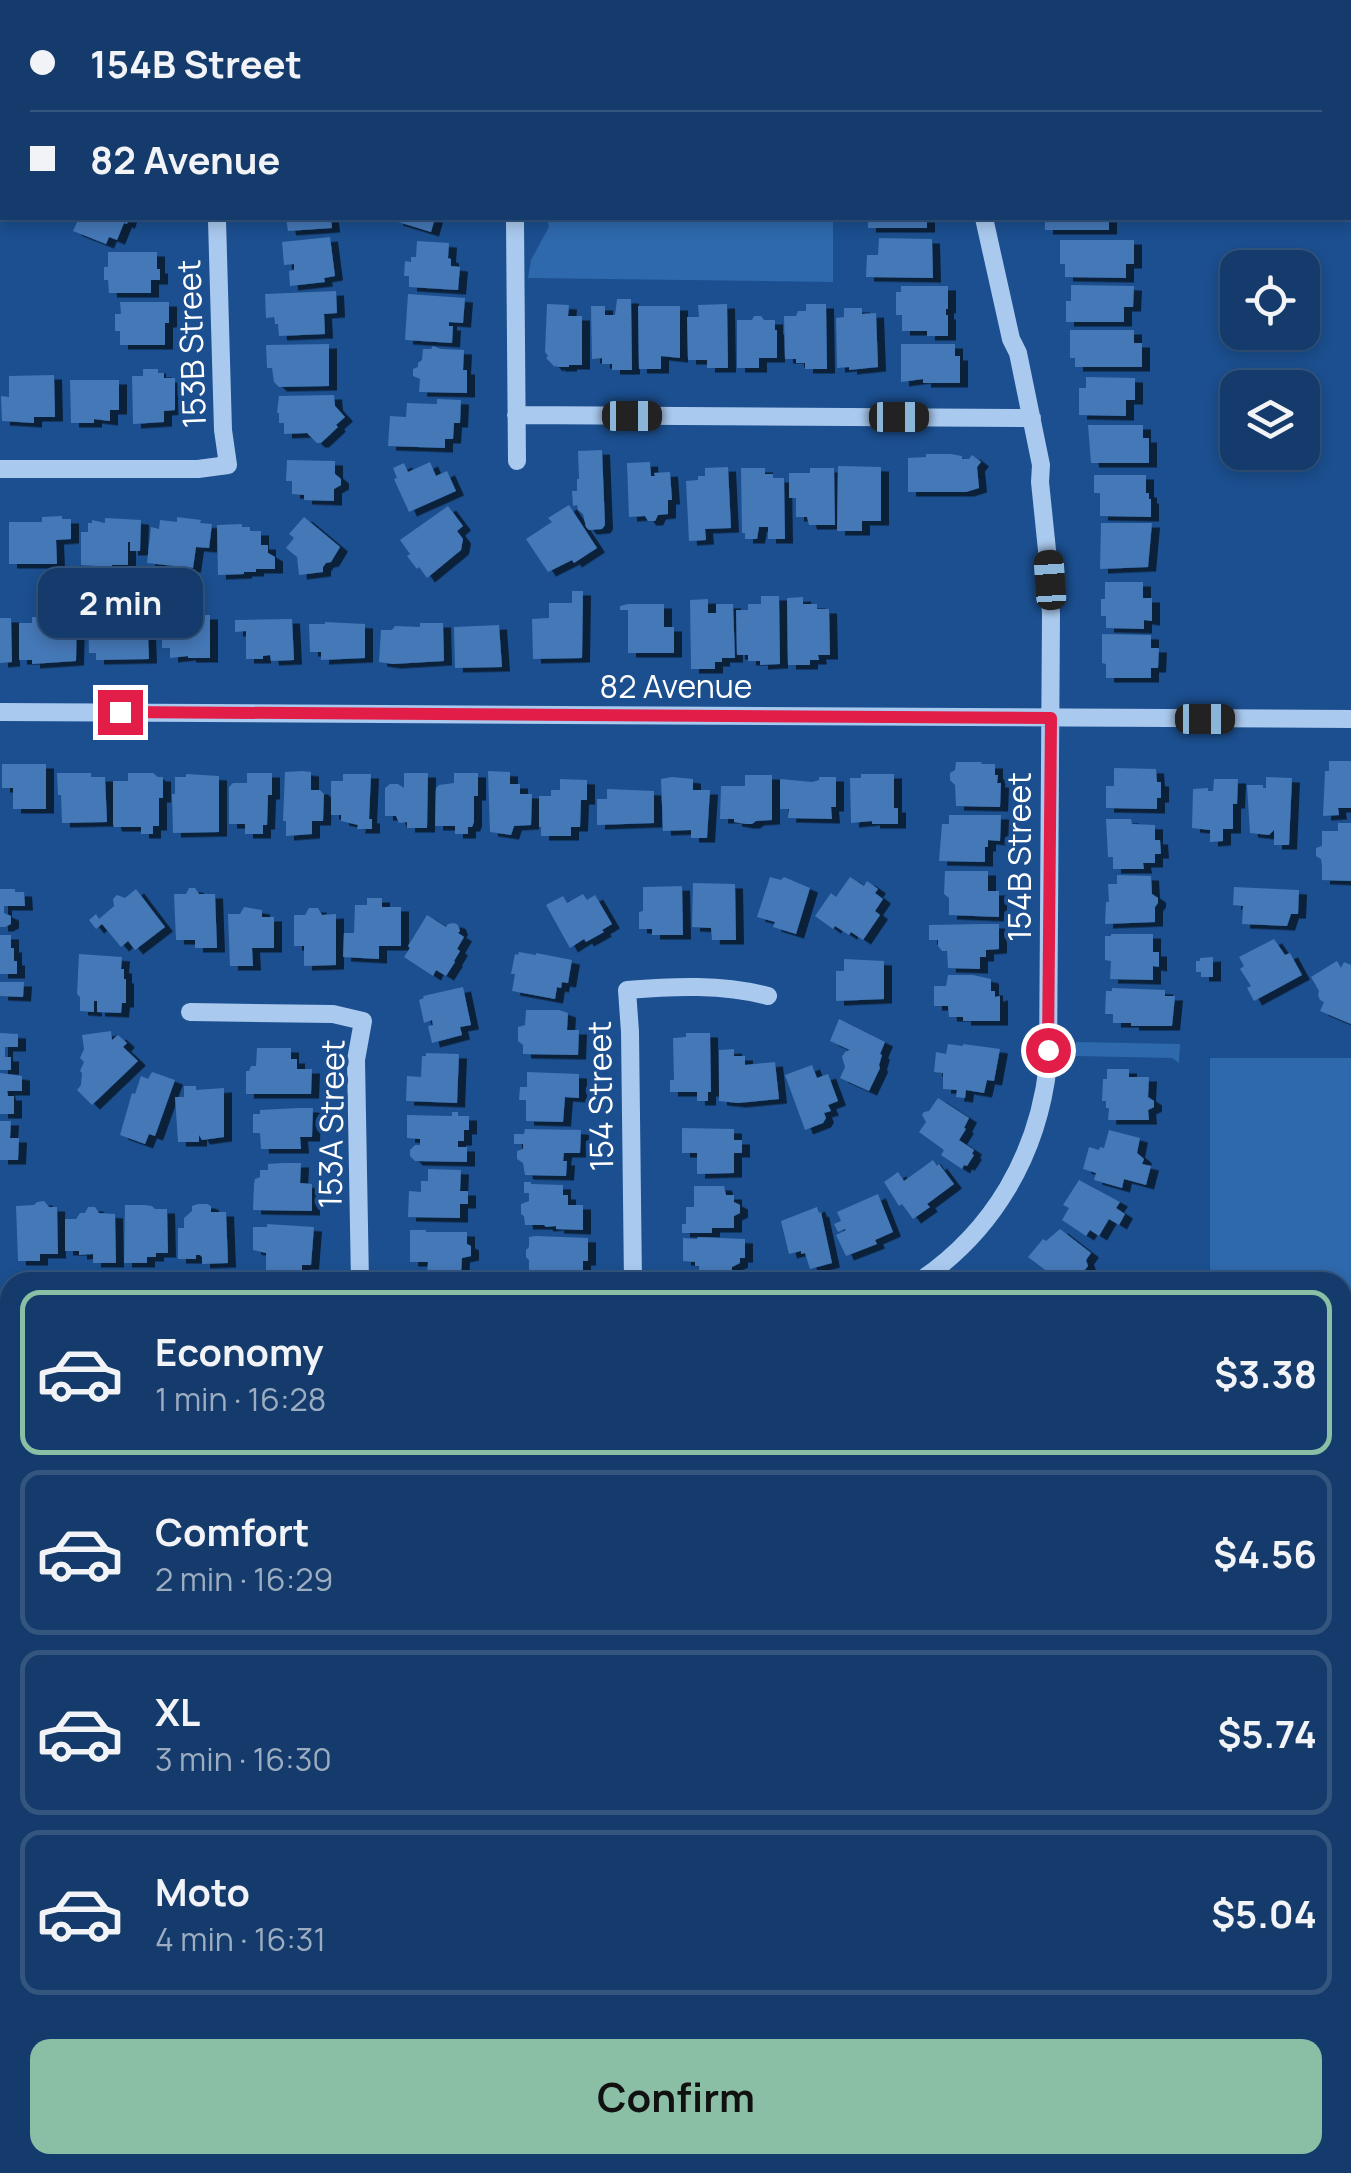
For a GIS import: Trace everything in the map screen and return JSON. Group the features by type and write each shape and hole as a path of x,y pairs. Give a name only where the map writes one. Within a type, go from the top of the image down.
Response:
{"street":[{"name":"153B Street","path":"0,469 198,469 228,465 223,430 218,220"},
{"name":"154B Street","path":"932,1272 962,1248 990,1217 1024,1160 1042,1102 1048,1050 1050,580 1041,465 1018,352 1011,339 984,220"},
{"path":"514,222 517,462"},
{"path":"516,415 1032,418"},
{"name":"82 Avenue","path":"0,712 1351,719"},
{"name":"154 Street","path":"633,1272 627,990 734,988 768,996"},
{"name":"153A Street","path":"190,1012 333,1014 363,1021 356,1060 360,1272"}],"shaded area":[{"path":"547,220 833,220 833,282 528,278 531,260 549,227"},
{"path":"1076,1042 1180,1044 1179,1063 1172,1058 1076,1056"},
{"path":"1210,1058 1351,1058 1351,1272 1210,1272"}],"building":[{"path":"78,220 128,220 117,240 109,237 106,244 73,231"},
{"path":"286,220 331,220 332,228 288,231"},
{"path":"395,220 434,220 431,232"},
{"path":"868,220 927,220 927,228 868,228"},
{"path":"1045,220 1109,220 1109,230 1045,230"},
{"path":"330,237 335,276 324,278 325,282 290,286 289,271 294,270 294,264 284,265 282,242"},
{"path":"879,238 932,239 933,278 866,277 867,255 878,255"},
{"path":"1060,240 1134,240 1134,264 1126,264 1126,278 1065,277 1065,264 1060,264"},
{"path":"417,241 449,243 451,266 460,267 458,290 409,287 409,276 404,276 405,261 416,257"},
{"path":"108,252 157,252 160,280 151,280 151,293 109,293 108,280 104,280"},
{"path":"1071,285 1134,286 1133,307 1124,307 1124,322 1066,322"},
{"path":"901,286 948,286 948,336 902,331 902,315 896,315 896,292 901,292"},
{"path":"336,291 337,313 324,314 325,334 279,336 274,317 266,318 265,294"},
{"path":"408,294 465,298 463,323 449,322 453,326 452,343 405,340"},
{"path":"617,299 631,299 632,370 612,370 612,364 602,364 602,358 592,359 591,306 605,306 605,315 615,315"},
{"path":"120,302 169,302 165,345 120,345 115,314 121,314"},
{"path":"547,304 569,305 568,316 582,316 582,365 555,367 546,358"},
{"path":"727,304 728,368 707,368 707,360 688,360 687,317 699,317 698,305"},
{"path":"806,304 826,304 827,369 805,369 805,363 785,359 784,316 806,311"},
{"path":"638,306 680,306 680,358 661,356 661,369 639,369"},
{"path":"844,308 862,308 862,314 876,313 878,367 837,368 836,318 844,317"},
{"path":"754,316 775,320 777,358 759,358 759,368 737,368 737,320 752,320"},
{"path":"1070,330 1134,330 1134,343 1142,343 1142,367 1075,367 1075,358 1070,358"},
{"path":"329,344 329,386 279,387 274,382 272,368 267,368 266,345"},
{"path":"901,344 955,344 955,356 960,356 960,383 923,383 923,379 901,382"},
{"path":"433,346 464,350 467,393 419,392 420,379 413,376 413,369 422,360 423,349"},
{"path":"143,369 158,369 164,378 175,378 175,410 164,411 164,422 133,424 132,376 143,376"},
{"path":"54,375 55,417 34,417 34,423 2,421 1,396 9,397 9,376"},
{"path":"1086,377 1135,378 1135,400 1126,400 1126,416 1079,415 1079,388 1086,388"},
{"path":"70,380 119,380 119,410 110,410 110,421 71,423"},
{"path":"334,395 335,406 345,417 321,443 307,433 284,434 284,423 279,423 277,413 279,396"},
{"path":"437,399 461,400 460,423 454,423 453,439 445,439 445,448 388,446 390,416 406,417 407,403 437,404"},
{"path":"1088,425 1143,425 1143,438 1149,438 1149,463 1091,463"},
{"path":"602,450 605,525 589,530 577,505 573,506 572,491 577,491 579,479 578,451"},
{"path":"951,454 962,459 972,455 981,462 977,467 979,488 966,492 908,492 908,458"},
{"path":"287,460 335,461 335,474 341,485 334,489 334,501 304,500 304,495 292,494 292,481 286,481"},
{"path":"430,462 436,476 447,471 456,491 409,512 393,468 404,463 408,472"},
{"path":"650,462 651,476 670,472 672,500 668,500 668,514 658,515 655,521 648,521 645,516 629,517 627,463"},
{"path":"838,466 881,467 881,521 862,521 862,531 837,531"},
{"path":"728,467 731,528 705,529 706,540 689,541 686,481 705,476 705,468"},
{"path":"741,468 765,468 765,474 784,478 785,539 768,539 768,527 759,527 757,539 745,539"},
{"path":"810,468 834,468 835,525 809,525 807,517 796,517 796,498 789,498 789,473 810,473"},
{"path":"1094,475 1146,475 1151,517 1100,516 1100,493 1094,493"},
{"path":"569,505 597,548 574,563 572,560 548,572 526,539"},
{"path":"448,506 463,526 457,531 463,539 461,550 427,578 407,556 410,554 400,540"},
{"path":"42,517 71,519 71,539 56,540 57,564 9,564 9,522 42,522"},
{"path":"177,517 212,524 209,548 196,547 193,568 147,563 151,527 159,529 160,520 177,522"},
{"path":"304,517 340,547 323,572 299,575 297,557 286,548 294,538 289,534"},
{"path":"105,518 141,520 140,551 130,551 128,542 128,565 81,565 81,532 88,532 92,520 105,523"},
{"path":"1101,523 1152,523 1148,567 1100,569"},
{"path":"217,525 250,527 250,531 261,531 261,545 268,545 268,553 275,557 275,569 218,575"},
{"path":"1105,582 1143,582 1143,598 1152,598 1152,621 1144,620 1144,629 1106,628 1106,616 1101,616"},
{"path":"572,591 583,591 582,658 533,659 532,619 549,618 549,603 572,603"},
{"path":"761,596 779,596 780,664 760,665 760,661 748,661 748,655 737,655 736,610 748,610 748,604 761,604"},
{"path":"803,597 803,604 829,609 830,655 818,655 819,660 810,660 810,665 788,665 787,598"},
{"path":"708,599 708,613 716,613 716,604 733,604 735,658 722,658 722,662 715,662 715,669 691,669 690,600"},
{"path":"664,604 664,627 674,627 674,653 628,653 628,610 620,610 620,606"},
{"path":"41,613 77,613 76,661 32,664 32,660 19,660 19,623 32,623 32,617 41,617"},
{"path":"88,615 136,615 136,634 148,634 149,659 96,660 96,653 89,653"},
{"path":"162,615 210,615 210,658 170,658 170,648 162,648"},
{"path":"0,618 11,618 12,662 0,663"},
{"path":"292,619 294,660 271,661 270,655 246,659 246,631 235,632 235,620"},
{"path":"420,623 443,623 444,661 379,662 381,630 420,627"},
{"path":"309,624 365,624 365,658 321,660 321,652 310,652"},
{"path":"499,625 502,667 455,668 454,627"},
{"path":"1102,634 1151,635 1151,648 1159,648 1158,668 1151,668 1151,678 1106,678"},
{"path":"1329,761 1351,761 1351,808 1338,808 1339,815 1323,816 1325,771 1329,771"},
{"path":"956,762 995,764 997,783 1001,783 1000,807 956,806 950,773"},
{"path":"2,764 46,764 46,809 13,809 13,788 2,788"},
{"path":"1114,768 1156,769 1157,782 1161,782 1157,809 1106,808 1106,786 1114,786"},
{"path":"488,771 510,772 510,784 520,784 520,794 532,794 531,825 514,826 511,835 490,832"},
{"path":"285,772 311,772 311,790 324,794 323,821 312,821 312,834 286,836"},
{"path":"57,773 105,777 107,822 62,823"},
{"path":"128,773 163,777 159,826 153,826 153,834 141,834 141,827 114,827 113,781 128,781"},
{"path":"247,773 272,773 272,795 268,795 263,834 245,834 245,824 229,824 229,787 233,783 247,783"},
{"path":"404,773 428,773 427,828 407,828 407,822 399,823 396,816 385,816 385,788 398,784 404,788"},
{"path":"454,773 478,773 474,822 468,827 468,834 455,834 455,826 435,826 436,788 454,783"},
{"path":"343,774 371,774 372,829 357,829 358,825 341,821 341,815 331,815 331,781 343,781"},
{"path":"861,774 894,774 898,824 851,823 850,778 861,778"},
{"path":"745,775 772,775 772,820 746,824 720,819 721,786 745,786"},
{"path":"219,776 219,832 173,833 175,777"},
{"path":"819,777 836,777 832,819 788,818 789,809 780,809 780,779 812,782"},
{"path":"1266,777 1292,778 1289,845 1274,845 1274,830 1269,835 1250,833 1247,785 1266,788"},
{"path":"560,779 587,780 580,827 571,827 571,836 541,836 539,796 551,796 551,790 560,790"},
{"path":"661,779 693,779 693,790 710,790 707,838 691,838 691,830 663,831"},
{"path":"1214,779 1238,779 1237,804 1233,804 1233,829 1223,829 1223,841 1210,842 1210,830 1192,828 1193,789 1213,791"},
{"path":"607,789 654,791 654,823 597,825 597,799 607,799"},
{"path":"949,815 1001,815 1000,841 988,840 985,862 939,861 942,824 949,824"},
{"path":"1106,819 1131,819 1132,824 1155,825 1155,840 1160,840 1161,854 1155,854 1155,863 1143,863 1144,869 1113,869 1113,857 1108,857"},
{"path":"1338,823 1351,823 1351,881 1322,880 1321,859 1316,856 1316,848 1322,846 1322,831 1338,831"},
{"path":"945,871 988,871 988,891 999,891 999,917 949,915 949,898 944,894"},
{"path":"1117,875 1151,876 1152,894 1158,898 1155,922 1105,924 1108,884 1117,884"},
{"path":"770,877 784,877 810,888 796,934 757,917"},
{"path":"850,877 864,886 867,881 883,899 875,911 880,915 863,940 835,926 833,929 815,916 831,893 836,897"},
{"path":"693,883 735,884 736,940 712,940 711,928 692,927"},
{"path":"682,886 683,935 652,935 652,929 639,929 643,887"},
{"path":"1234,887 1299,890 1298,914 1291,914 1287,926 1242,924 1243,906 1233,905"},
{"path":"189,888 195,888 199,894 215,894 217,948 195,948 195,940 176,940 174,894 186,894"},
{"path":"0,889 24,892 25,906 4,906 4,913 11,916 11,924 5,927 0,927"},
{"path":"136,889 165,927 135,950 128,941 121,947 102,924 96,929 89,920 96,914 99,919 114,906 117,895 125,898"},
{"path":"583,894 587,900 595,895 612,924 570,948 546,905 563,896 567,903"},
{"path":"367,898 382,898 382,907 401,907 401,946 379,946 379,959 343,957 344,933 354,933 355,905 367,905"},
{"path":"244,907 262,910 262,917 274,917 274,948 252,948 253,966 230,966 228,914 240,914"},
{"path":"309,908 318,908 322,915 336,914 336,965 304,966 304,946 294,946 294,915 305,915"},
{"path":"427,915 446,927 458,925 458,933 464,937 446,976 436,970 433,976 404,957"},
{"path":"999,924 999,949 986,950 986,957 980,957 980,969 948,968 947,951 942,951 938,940 929,940 929,925"},
{"path":"1153,934 1153,952 1159,952 1159,967 1153,966 1153,980 1110,979 1111,961 1105,960 1105,936"},
{"path":"0,935 11,935 17,974 0,974"},
{"path":"1274,939 1285,955 1290,953 1302,975 1254,1001 1239,957"},
{"path":"79,954 122,957 126,1003 122,1003 121,1013 97,1012 97,1001 94,1012 80,1011"},
{"path":"515,954 572,960 568,983 557,987 555,999 512,991 515,974 511,974"},
{"path":"1213,957 1213,977 1201,977 1201,972 1196,972 1196,961"},
{"path":"844,959 884,961 884,999 836,1001 836,971 844,971"},
{"path":"1337,961 1341,968 1344,962 1351,965 1351,1024 1320,1011 1324,1002 1311,977"},
{"path":"948,975 991,979 991,991 995,991 995,997 1000,996 1000,1021 963,1021 963,1017 949,1017 948,1006 934,1006 934,986 946,986"},
{"path":"0,982 24,982 23,997 0,996"},
{"path":"463,987 471,1025 460,1027 462,1035 432,1043 428,1026 433,1025 432,1020 424,1023 419,1000"},
{"path":"1165,990 1165,996 1175,996 1172,1026 1113,1023 1113,1014 1105,1014 1106,991"},
{"path":"526,1010 568,1013 567,1030 579,1030 578,1055 523,1054 518,1027 525,1025"},
{"path":"839,1019 885,1042 880,1068 869,1091 840,1078 845,1067 842,1057 850,1050 830,1041"},
{"path":"111,1031 112,1040 118,1035 127,1043 123,1047 138,1061 92,1105 77,1090 84,1062 80,1058 84,1049 82,1035"},
{"path":"0,1033 18,1034 18,1047 5,1047 5,1057 11,1057 11,1070 0,1070"},
{"path":"686,1033 710,1033 708,1101 697,1101 697,1092 670,1092 670,1080 674,1080 673,1038 686,1037"},
{"path":"948,1044 1000,1049 994,1081 987,1080 984,1093 966,1090 965,1098 956,1097 957,1090 943,1089 943,1073 934,1072 936,1052 946,1054"},
{"path":"257,1048 291,1048 291,1059 297,1059 297,1069 312,1069 311,1094 246,1094 246,1071 256,1066"},
{"path":"734,1049 734,1056 745,1056 745,1065 775,1062 779,1099 719,1101 719,1050"},
{"path":"459,1054 457,1103 406,1101 407,1076 421,1077 422,1056"},
{"path":"812,1065 817,1078 828,1074 838,1101 828,1105 831,1111 824,1113 823,1123 805,1130 785,1075"},
{"path":"1107,1069 1129,1069 1129,1077 1149,1077 1148,1097 1154,1101 1154,1107 1148,1110 1149,1120 1108,1120 1109,1108 1102,1101"},
{"path":"152,1072 175,1080 155,1136 149,1134 145,1144 120,1135 132,1093 135,1094 141,1076 148,1079"},
{"path":"527,1072 579,1074 579,1098 565,1097 563,1122 526,1121 526,1100 519,1100 520,1087 527,1087"},
{"path":"0,1073 22,1076 22,1091 7,1091 8,1096 14,1096 14,1114 0,1114"},
{"path":"184,1086 196,1086 196,1090 224,1088 224,1137 202,1140 199,1135 199,1142 178,1142 175,1097 184,1097"},
{"path":"938,1098 969,1118 959,1140 974,1150 974,1155 962,1169 941,1155 944,1150 919,1132 926,1122 922,1115"},
{"path":"313,1108 312,1137 300,1137 301,1149 261,1149 260,1133 253,1133 253,1114 260,1114 260,1110"},
{"path":"452,1112 469,1116 469,1130 464,1130 464,1141 458,1141 458,1147 467,1147 467,1162 415,1161 410,1150 420,1145 420,1139 407,1138 407,1115 452,1116"},
{"path":"0,1121 11,1121 10,1138 19,1138 18,1160 0,1160"},
{"path":"682,1128 734,1129 734,1140 742,1140 742,1153 734,1153 734,1173 697,1174 697,1153 682,1153"},
{"path":"525,1129 581,1130 580,1153 564,1153 566,1176 525,1175 523,1163 517,1159 523,1144 514,1144 514,1134 524,1134"},
{"path":"1109,1130 1140,1138 1137,1153 1144,1159 1142,1164 1151,1166 1146,1185 1124,1179 1122,1188 1094,1180 1096,1173 1083,1169 1089,1147 1104,1148"},
{"path":"933,1160 954,1184 913,1219 884,1182 898,1172 904,1181"},
{"path":"301,1163 300,1183 312,1184 312,1211 253,1210 254,1184 260,1170 268,1170 268,1164"},
{"path":"428,1169 461,1170 460,1191 468,1191 468,1204 460,1204 460,1218 408,1217 409,1191 421,1192 421,1181 428,1181"},
{"path":"1079,1180 1120,1202 1116,1208 1125,1214 1119,1225 1109,1219 1099,1236 1090,1230 1086,1236 1062,1220 1069,1208 1063,1205"},
{"path":"524,1182 563,1185 568,1205 583,1205 583,1230 525,1225 521,1204 529,1201 529,1193 524,1193"},
{"path":"694,1186 724,1186 726,1195 734,1195 740,1213 734,1216 734,1228 682,1233 686,1207 694,1207"},
{"path":"878,1194 893,1232 875,1240 877,1244 846,1256 836,1235 846,1230 838,1232 834,1224 841,1221 837,1212"},
{"path":"44,1201 49,1207 57,1207 58,1254 40,1254 40,1261 18,1261 16,1206"},
{"path":"198,1204 211,1206 211,1212 226,1212 228,1263 202,1264 200,1255 196,1259 178,1259 178,1228 184,1228 184,1218"},
{"path":"125,1205 167,1209 168,1253 147,1257 147,1263 124,1263"},
{"path":"88,1207 95,1207 99,1213 115,1214 116,1263 93,1263 93,1254 65,1251 65,1219 76,1219"},
{"path":"817,1207 832,1263 810,1269 805,1253 789,1254 781,1221"},
{"path":"253,1227 314,1227 311,1265 302,1265 302,1272 266,1272 266,1253 253,1250"},
{"path":"1060,1229 1091,1253 1086,1260 1088,1266 1084,1271 1048,1272 1028,1257 1043,1239 1046,1241"},
{"path":"410,1230 467,1232 471,1256 462,1258 461,1272 427,1272 428,1262 410,1262"},
{"path":"529,1237 588,1238 588,1261 583,1261 583,1272 529,1272"},
{"path":"683,1238 745,1239 745,1258 740,1258 732,1272 699,1272 695,1262 683,1261"}],"route":[{"path":"120,712 1051,718 1048,1050"}]}
